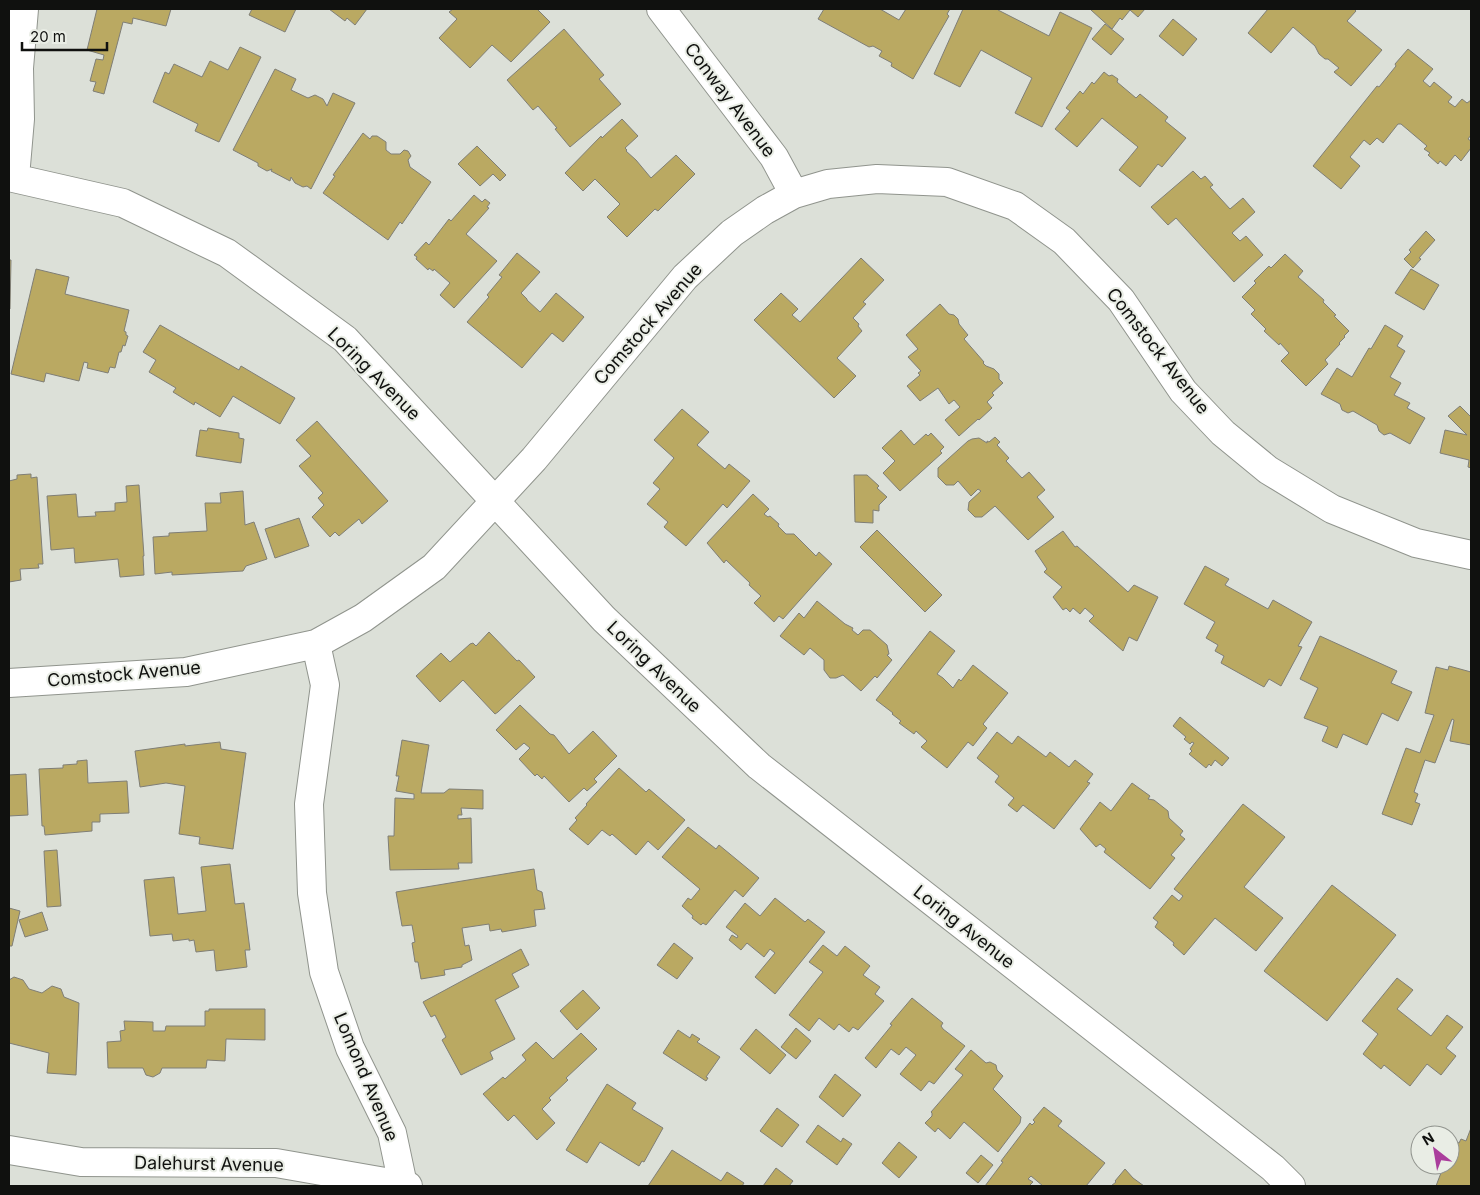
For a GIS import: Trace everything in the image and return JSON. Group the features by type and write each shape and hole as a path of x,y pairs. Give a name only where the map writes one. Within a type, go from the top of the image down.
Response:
{"street":[{"path":"12,177 20,119 14,66 24,9"},
{"name":"Conway Avenue","path":"661,9 774,157 794,194"},
{"name":"Loring Avenue","path":"12,177 123,203 227,253 345,339 604,619 759,766 1265,1162 1291,1186"},
{"name":"Comstock Avenue","path":"9,683 186,672 316,644 363,618 434,567 534,459 685,277 732,233 765,210 794,194 828,184 877,179 947,182 1015,206 1064,241 1121,300 1183,391 1223,433 1268,470 1332,509 1416,543 1471,555"},
{"name":"Lomond Avenue","path":"316,644 325,685 309,804 312,893 324,972 350,1048 392,1133 406,1186"},
{"name":"Dalehurst Avenue","path":"9,1150 80,1162 276,1163 406,1186"}],"building":[{"path":"97,9 171,9 166,26 133,18 132,24 123,22 104,94 93,91 96,82 90,81 96,59 103,60 104,55 87,50"},
{"path":"252,9 296,9 285,32 249,15"},
{"path":"329,9 367,9 355,25 347,18 345,21"},
{"path":"453,9 537,9 550,22 511,62 492,45 470,68 439,38 457,19 449,12"},
{"path":"824,9 880,9 899,20 906,9 950,9 947,14 949,16 913,79 891,66 892,63 879,56 882,51 873,46 869,47 818,19"},
{"path":"963,9 999,9 1049,36 1060,12 1092,28 1042,127 1015,113 1032,78 981,50 960,87 934,74"},
{"path":"1092,9 1145,9 1138,17 1130,10 1122,20 1120,18 1112,29"},
{"path":"1268,9 1354,9 1356,11 1347,21 1382,50 1351,86 1334,72 1339,68 1319,54 1315,46 1293,27 1271,53 1248,33"},
{"path":"1173,19 1197,39 1183,56 1159,36"},
{"path":"1105,24 1124,39 1111,55 1092,39"},
{"path":"564,29 604,75 599,79 621,104 570,147 538,106 533,110 507,80"},
{"path":"240,47 261,57 219,142 195,131 198,124 153,102 165,72 169,74 174,64 202,77 210,61 228,70"},
{"path":"1408,49 1433,69 1423,81 1430,87 1434,82 1452,97 1448,102 1455,107 1462,99 1467,103 1471,100 1471,135 1468,139 1471,141 1471,148 1461,161 1455,155 1446,166 1440,161 1438,164 1428,155 1430,153 1424,149 1427,146 1401,124 1398,124 1383,143 1377,138 1370,145 1364,140 1350,157 1360,166 1341,189 1313,166"},
{"path":"275,69 296,79 291,90 308,98 315,95 323,99 327,106 333,93 355,103 311,189 295,183 291,177 290,181 271,171 272,169 267,171 258,166 258,163 233,150"},
{"path":"1104,72 1118,79 1117,82 1136,98 1140,94 1168,117 1165,121 1186,138 1162,167 1158,164 1140,187 1119,170 1138,147 1102,118 1077,147 1055,129 1070,111 1066,108 1080,91 1083,94 1092,82 1094,84"},
{"path":"622,119 638,136 625,148 626,151 651,178 676,155 695,174 658,211 655,209 627,237 607,217 620,204 595,179 583,191 565,173 601,136 602,138"},
{"path":"363,133 370,139 372,136 377,136 386,142 386,150 391,154 400,154 404,150 408,151 411,156 408,160 410,167 431,182 402,224 400,222 388,240 323,193 335,176 333,175"},
{"path":"477,146 506,175 500,181 493,174 480,186 458,164"},
{"path":"1193,171 1201,179 1205,176 1213,185 1210,187 1230,209 1243,198 1255,212 1232,233 1240,241 1246,236 1263,255 1234,282 1176,218 1168,225 1151,207"},
{"path":"474,195 482,202 485,199 490,203 487,207 489,208 466,234 497,261 454,308 440,295 450,283 434,269 433,271 429,268 428,270 414,255 426,242 429,245 449,219 451,221"},
{"path":"1426,231 1435,240 1413,268 1404,259 1411,252 1409,250"},
{"path":"517,253 540,272 521,293 527,300 540,312 556,293 584,317 563,342 552,333 522,368 467,322 489,297 487,295 502,277 499,275"},
{"path":"1285,254 1303,271 1298,277 1324,300 1323,302 1336,315 1334,316 1349,331 1325,360 1328,364 1306,386 1281,361 1289,353 1280,343 1279,345 1264,331 1266,329 1251,314 1255,310 1242,297 1269,266 1271,268"},
{"path":"861,258 884,280 863,302 866,304 853,318 859,324 858,326 862,331 837,358 856,376 834,398 754,320 781,293 798,309 792,315 800,322"},
{"path":"9,260 11,260 10,309 9,309"},
{"path":"36,269 69,277 65,294 129,310 124,331 128,336 125,346 123,345 121,352 119,352 115,368 110,367 108,373 87,368 88,363 84,362 79,381 46,373 44,382 11,374"},
{"path":"1411,269 1439,285 1424,310 1395,293"},
{"path":"940,304 949,314 954,315 958,319 959,324 968,335 964,339 986,366 994,369 999,374 999,379 1003,383 992,393 994,395 987,402 992,408 959,436 945,420 960,407 954,400 949,404 938,388 920,401 907,386 920,375 918,373 921,371 908,357 918,349 906,335"},
{"path":"160,325 239,370 241,366 295,398 280,424 233,396 220,417 195,402 194,405 173,392 176,388 149,372 156,360 143,352"},
{"path":"1385,325 1403,336 1397,346 1405,351 1390,377 1401,383 1394,395 1410,403 1407,408 1425,418 1410,444 1390,433 1384,435 1379,431 1377,425 1353,411 1348,413 1342,410 1340,404 1321,394 1337,368 1352,377"},
{"path":"1460,406 1471,417 1471,468 1468,467 1469,460 1440,453 1445,430 1467,435 1448,416"},
{"path":"682,409 709,432 697,445 725,469 729,464 750,481 727,508 723,504 686,546 664,527 668,522 647,504 660,489 653,483 674,458 654,440"},
{"path":"317,421 388,501 362,524 359,519 339,536 335,532 330,537 312,517 324,505 318,498 323,493 299,466 311,456 296,440"},
{"path":"208,428 239,433 239,438 244,439 241,463 196,456 200,430 207,431"},
{"path":"901,430 914,445 926,434 928,436 931,433 944,447 940,451 942,453 900,491 883,473 895,461 882,448"},
{"path":"995,437 1000,442 997,445 1009,458 1006,461 1022,478 1029,472 1045,490 1037,497 1054,517 1028,540 995,506 982,517 975,517 968,510 969,502 981,491 978,489 971,496 958,481 954,485 946,485 938,477 938,468 968,441 979,438 987,443 987,441 989,442"},
{"path":"31,474 31,478 37,477 43,564 38,564 39,568 20,569 21,580 9,582 9,481 17,479 17,475"},
{"path":"854,475 867,475 887,497 879,505 879,511 873,510 873,523 855,522"},
{"path":"139,485 144,575 120,577 118,559 75,563 74,548 51,550 47,496 76,494 78,517 96,516 95,512 115,511 115,503 127,502 126,486"},
{"path":"243,491 245,525 254,522 267,559 246,566 243,571 172,575 172,572 155,574 153,537 169,536 169,533 207,531 205,503 221,503 220,493"},
{"path":"753,494 769,509 764,514 768,517 770,516 779,524 778,526 786,534 794,534 816,556 819,552 832,564 783,619 779,616 774,622 754,603 761,596 749,585 750,583 726,560 724,563 707,543"},
{"path":"299,518 309,546 275,558 265,529"},
{"path":"877,530 942,595 925,612 860,547"},
{"path":"1063,531 1075,547 1077,546 1128,592 1134,585 1158,597 1137,641 1129,637 1123,651 1089,621 1094,616 1085,608 1080,614 1073,608 1070,612 1066,608 1063,610 1053,597 1062,587 1044,572 1047,569 1035,551"},
{"path":"1205,566 1229,579 1225,585 1268,609 1273,600 1312,622 1298,646 1302,647 1281,686 1269,679 1264,687 1221,663 1224,656 1215,651 1218,645 1206,638 1215,622 1184,604"},
{"path":"817,601 845,624 853,628 852,630 858,635 863,630 870,630 887,645 889,654 887,655 892,660 877,678 875,676 861,691 843,675 830,678 824,670 824,660 810,648 804,655 780,636 799,613 804,618"},
{"path":"930,631 955,651 937,674 953,688 973,665 1008,693 983,724 987,728 973,746 968,742 947,768 921,747 927,741 916,731 914,734 899,723 901,721 876,700"},
{"path":"489,632 535,677 495,714 463,680 440,702 416,676 441,653 450,662 470,644 473,643 476,646"},
{"path":"1320,636 1397,671 1391,683 1412,692 1398,721 1382,713 1367,745 1343,734 1337,748 1322,741 1328,727 1304,718 1318,688 1300,679"},
{"path":"1449,666 1471,672 1471,745 1450,741 1454,720 1452,719 1435,763 1425,760 1414,792 1418,794 1415,802 1420,804 1412,825 1382,814 1406,748 1420,753 1434,715 1425,713 1436,667 1448,670"},
{"path":"520,705 550,734 554,735 569,754 593,731 617,756 594,779 597,782 587,791 584,788 569,802 544,776 542,779 537,774 535,776 519,759 530,748 524,743 516,750 496,730"},
{"path":"1180,717 1229,758 1222,766 1215,760 1211,766 1209,764 1206,768 1189,754 1194,743 1190,744 1184,739 1186,737 1173,726"},
{"path":"997,732 1012,744 1018,736 1046,757 1050,752 1069,767 1075,760 1093,774 1087,782 1090,783 1054,829 1023,805 1017,812 1008,805 1014,798 995,782 999,776 977,758"},
{"path":"402,740 429,745 421,793 444,793 449,789 483,790 483,809 461,808 462,815 458,815 458,819 471,818 472,863 458,863 459,869 390,870 388,836 394,836 395,798 414,799 414,794 396,791 399,776 396,776"},
{"path":"220,742 221,749 246,753 233,849 199,844 200,837 179,834 185,786 166,783 140,787 135,751 185,744 185,746"},
{"path":"87,760 88,783 127,781 129,813 100,814 100,822 92,822 92,831 45,835 44,826 42,826 39,769 63,768 63,765 77,764 77,761"},
{"path":"619,768 646,792 649,789 685,820 658,850 648,841 636,855 612,834 610,836 602,830 588,845 569,829 577,820 575,818 586,804"},
{"path":"26,774 28,815 9,816 9,775"},
{"path":"1132,783 1150,796 1148,799 1154,800 1168,811 1169,818 1183,831 1180,835 1185,839 1171,855 1175,858 1150,889 1104,852 1106,849 1100,844 1096,847 1080,829 1100,802 1111,811"},
{"path":"1243,804 1285,837 1244,887 1283,918 1256,951 1215,918 1184,955 1173,945 1174,943 1155,927 1158,922 1153,918 1172,895 1179,901 1183,896 1174,889"},
{"path":"688,827 716,849 719,845 759,878 743,897 735,890 706,925 703,923 701,925 692,918 693,916 682,906 688,898 691,900 700,889 662,857"},
{"path":"57,850 61,906 47,907 44,851"},
{"path":"230,864 235,904 244,903 250,950 245,950 247,967 216,971 214,950 196,952 194,940 173,941 172,934 150,936 144,880 174,877 178,914 206,911 201,867"},
{"path":"534,869 537,890 542,892 545,909 534,910 536,926 502,932 501,929 490,931 489,924 462,928 465,946 469,945 472,960 462,965 462,967 444,970 445,975 421,979 418,962 415,962 412,943 415,942 412,925 402,926 396,892"},
{"path":"1332,885 1396,935 1327,1021 1264,971"},
{"path":"775,898 805,922 808,919 825,932 775,994 755,977 775,953 770,949 764,957 747,943 741,950 729,940 732,935 737,938 738,936 726,927 745,903 760,916"},
{"path":"9,908 20,911 12,946 9,946"},
{"path":"42,912 48,930 25,937 19,920"},
{"path":"674,943 693,958 677,979 657,965"},
{"path":"823,945 837,956 845,946 870,966 863,975 880,987 875,994 884,1001 858,1030 853,1027 849,1032 839,1024 834,1030 819,1018 809,1031 789,1015 823,972 809,962"},
{"path":"521,949 529,965 512,974 519,987 495,1000 515,1039 490,1052 493,1059 461,1075 442,1040 446,1037 435,1015 431,1017 423,1002"},
{"path":"14,977 23,980 29,989 42,993 52,986 61,989 64,997 79,1003 76,1075 47,1073 49,1053 9,1043 9,980"},
{"path":"1397,978 1413,990 1397,1009 1431,1036 1447,1015 1463,1027 1446,1048 1456,1056 1441,1075 1427,1064 1410,1086 1384,1065 1381,1069 1363,1054 1378,1034 1362,1021"},
{"path":"583,990 600,1008 577,1030 560,1011"},
{"path":"912,998 943,1023 941,1026 943,1029 965,1046 934,1084 929,1081 921,1091 900,1074 916,1055 906,1047 899,1055 891,1049 876,1068 865,1058"},
{"path":"209,1009 265,1009 265,1040 226,1039 225,1061 207,1060 206,1068 162,1068 160,1073 153,1077 146,1075 143,1068 108,1068 107,1042 121,1041 120,1031 125,1030 124,1021 153,1022 153,1031 165,1031 166,1026 205,1026 205,1011 209,1011"},
{"path":"796,1028 811,1041 796,1059 781,1047"},
{"path":"756,1029 786,1055 770,1074 740,1049"},
{"path":"678,1030 690,1038 692,1034 700,1039 697,1042 720,1057 706,1077 708,1078 706,1081 663,1053"},
{"path":"581,1033 597,1049 566,1078 568,1080 549,1098 551,1100 542,1109 555,1123 537,1140 514,1115 508,1121 483,1094 503,1077 505,1079 526,1060 522,1055 536,1042 553,1059"},
{"path":"971,1050 986,1063 990,1062 996,1065 997,1070 1003,1076 993,1089 1021,1117 1020,1123 998,1152 964,1122 950,1139 938,1128 935,1132 925,1123 932,1116 931,1112 963,1075 955,1069"},
{"path":"835,1074 861,1095 843,1117 819,1097"},
{"path":"607,1084 636,1103 632,1109 663,1128 644,1162 642,1161 639,1166 600,1142 587,1163 566,1150"},
{"path":"1044,1107 1062,1121 1058,1126 1105,1163 1086,1186 1043,1186 1031,1176 1028,1179 1033,1182 1029,1186 985,1186 1003,1162 1001,1161 1030,1123 1032,1125 1035,1122 1033,1120"},
{"path":"777,1108 799,1125 782,1147 760,1131"},
{"path":"818,1125 841,1142 843,1138 852,1144 837,1165 806,1142"},
{"path":"1471,1128 1471,1186 1436,1186 1440,1175 1460,1175 1460,1141 1461,1139 1466,1141"},
{"path":"899,1142 917,1157 899,1178 882,1163"},
{"path":"672,1150 721,1181 727,1172 744,1183 742,1186 648,1186"},
{"path":"981,1155 993,1165 978,1183 966,1173"},
{"path":"776,1168 793,1181 789,1186 763,1186"},
{"path":"1125,1169 1133,1178 1144,1186 1111,1186"}]}
